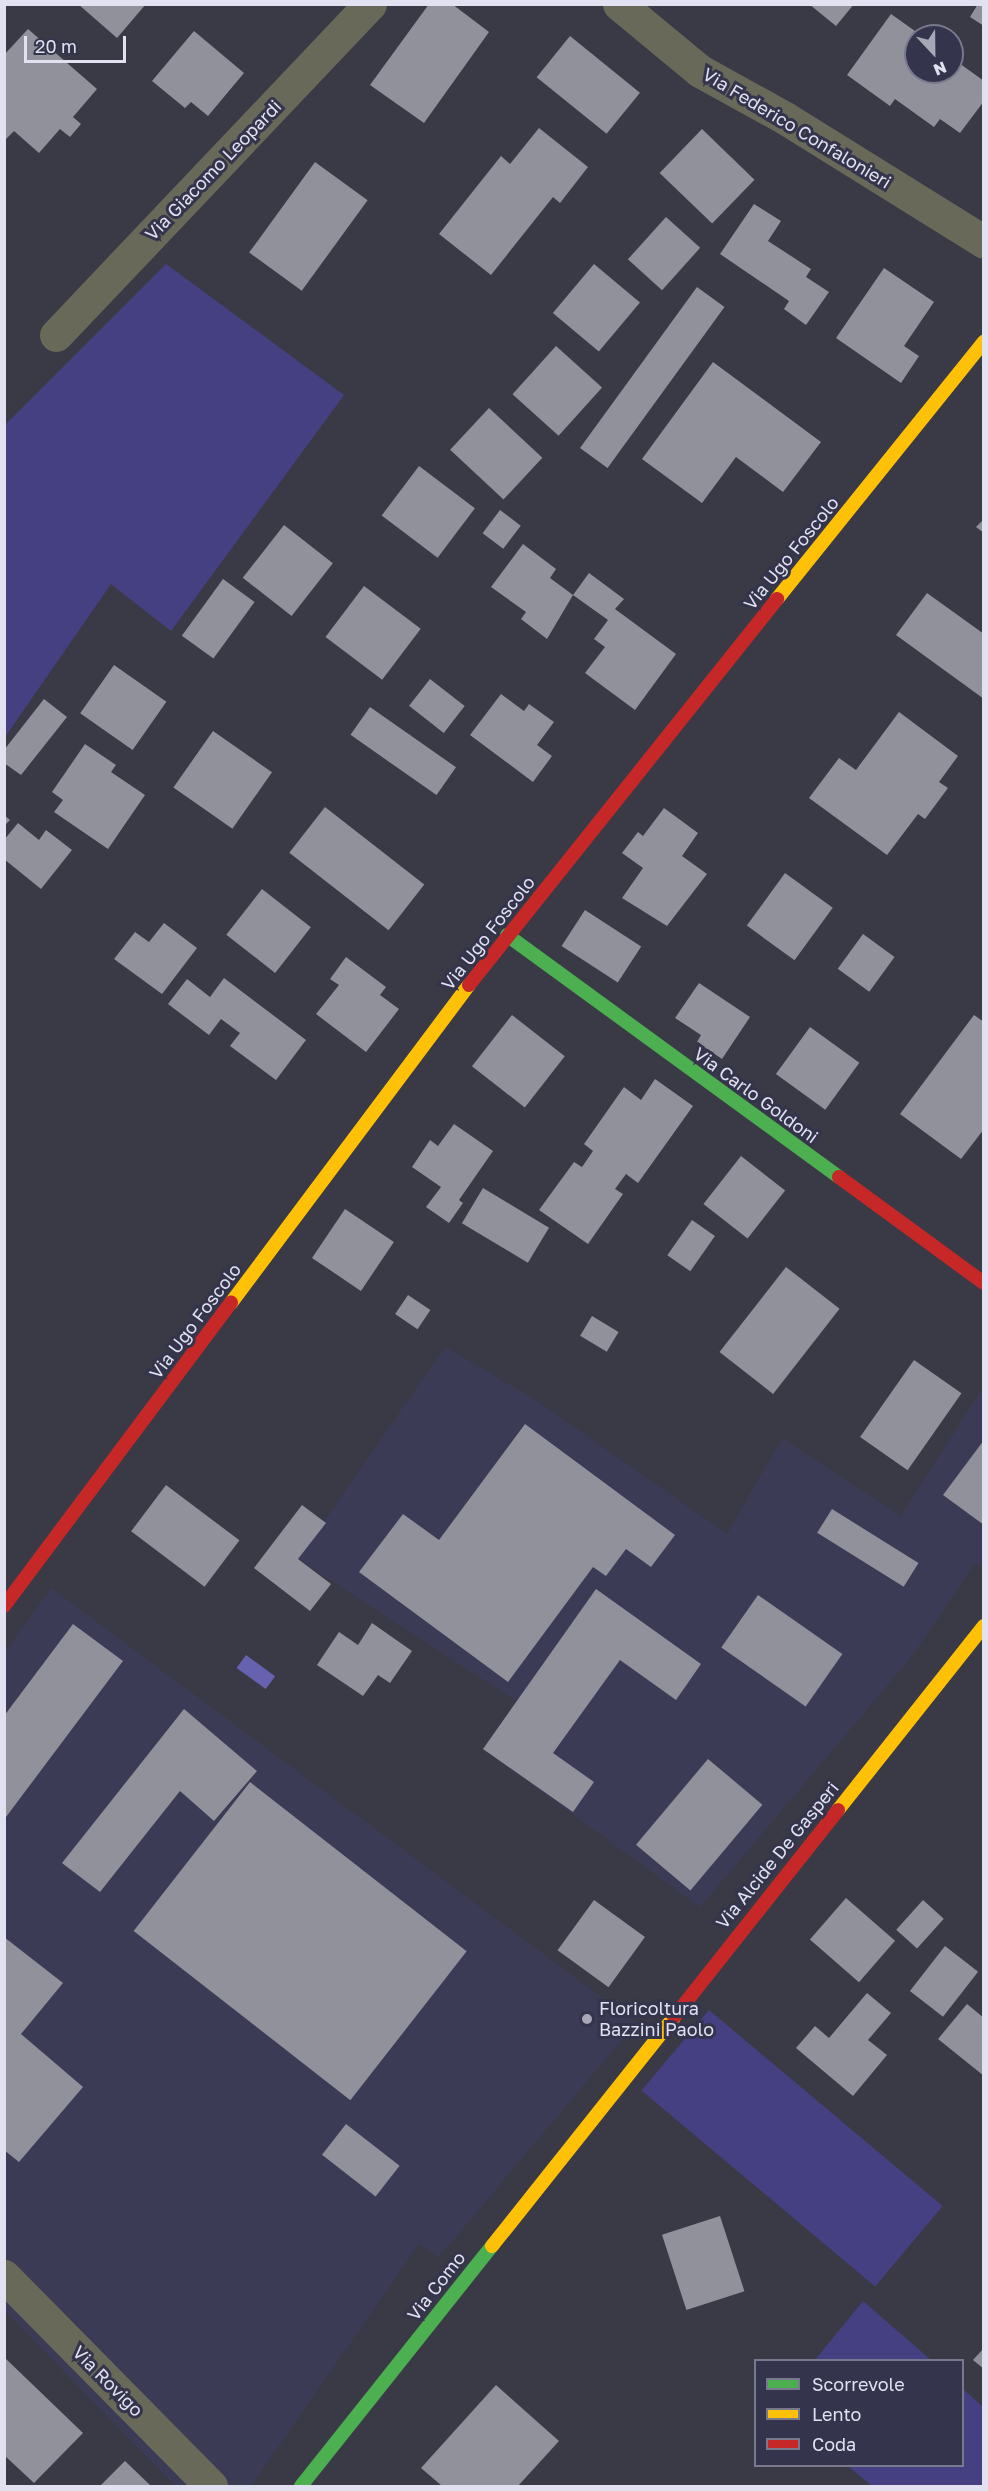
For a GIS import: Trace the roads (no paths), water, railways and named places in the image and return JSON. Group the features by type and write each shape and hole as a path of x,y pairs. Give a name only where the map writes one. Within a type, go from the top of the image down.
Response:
{"street":[{"name":"Via Giacomo Leopardi","path":"56,335 370,4"},
{"name":"Via Federico Confalonieri","path":"619,4 700,71 785,118 984,242"},
{"name":"Via Ugo Foscolo","path":"4,1606 507,935 984,342"},
{"name":"Via Carlo Goldoni","path":"507,935 984,1283"},
{"name":"Via Alcide De Gasperi","path":"599,2107 984,1626"},
{"name":"Via Como","path":"301,2487 599,2107"},
{"name":"Via Rovigo","path":"4,2276 211,2487"}],"place":[{"name":"Floricoltura Bazzini Paolo","path":"587,2019"}]}
